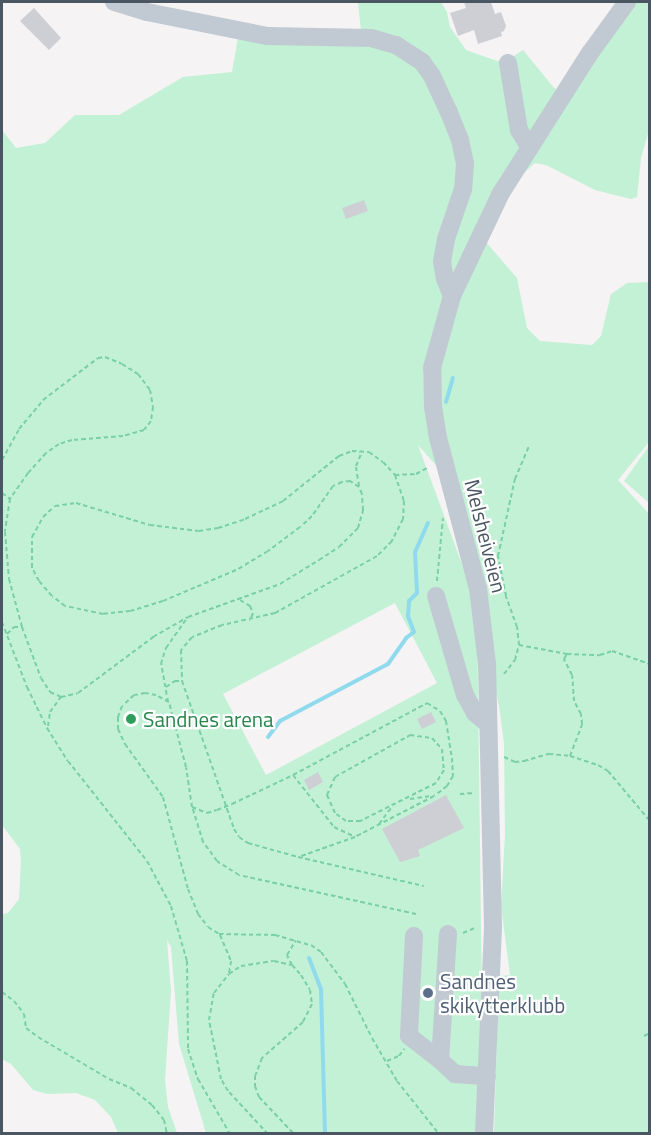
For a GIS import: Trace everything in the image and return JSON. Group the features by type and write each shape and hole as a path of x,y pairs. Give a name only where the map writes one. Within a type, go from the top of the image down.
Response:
{"street":[{"path":"114,2 147,12 267,36 371,38 396,45 422,62 432,76 448,110 460,140 465,163 463,189 446,239 442,262 444,279 452,296"},
{"name":"Melsheiveien","path":"484,1134 493,927 485,640 478,589 442,455 433,407 432,368 452,296 501,193 627,2"},
{"path":"508,63 519,130 530,148"},
{"path":"436,596 465,696 475,713 487,723"},
{"path":"440,1060 448,934"},
{"path":"414,936 410,1040 440,1060 455,1074 488,1076"}],"path":[{"path":"2,460 19,429 43,400 98,358 105,357 122,364 138,374 150,390 153,407 151,421 144,430 123,436 72,440 59,444 46,453 28,473 10,499 5,532 9,579 22,627 41,678 50,693 61,697 78,693 153,636 188,617 280,584 339,547 358,528 363,510 356,466 362,452"},
{"path":"487,689 509,669 515,660 519,645 517,627 506,596 498,556 515,479 529,446"},
{"path":"359,487 350,481 333,486 312,516 300,527 268,551 236,570 163,601 130,611 103,614 65,606 52,597 32,568 32,537 43,517 55,506 76,503 150,525 179,531 218,528 283,501 339,456 352,451 376,457 395,475 404,501 403,519 392,541 377,556 275,613 213,627 192,637 181,650 182,681 234,829 248,843 424,886"},
{"path":"395,475 416,474 427,469 442,455"},
{"path":"2,493 10,499"},
{"path":"436,596 442,511"},
{"path":"239,599 250,606 253,613 250,620"},
{"path":"188,617 166,648 161,664 168,702 186,767 192,807 203,842 217,861 239,874 416,914"},
{"path":"2,622 47,728 68,761 147,861 171,906 187,961 186,1025 190,1057 198,1079 230,1134"},
{"path":"6,635 14,627 22,627"},
{"path":"519,645 567,654 600,655 612,651 650,664"},
{"path":"567,654 564,659 572,675 574,701 581,714 582,724 570,756"},
{"path":"165,688 175,681 182,681"},
{"path":"168,702 156,695 134,695 122,706 118,717 118,729 125,744 164,797 198,914 208,927 219,934 227,947 231,961 230,974"},
{"path":"47,728 50,712 61,697"},
{"path":"192,807 207,813 232,804 293,775 427,703 440,711 446,721 452,758 453,776 447,786 434,796 355,837 298,857"},
{"path":"425,736 442,749 444,770 436,783 406,799 360,821 346,820 331,808 328,788 341,772 403,738 425,736"},
{"path":"490,756 506,757 515,762 549,754 570,756 598,765 608,771 650,821"},
{"path":"293,775 334,827 355,837"},
{"path":"460,795 483,793"},
{"path":"406,799 434,796"},
{"path":"378,825 394,805"},
{"path":"448,934 463,933 483,925"},
{"path":"219,934 275,936 311,945 333,966 397,1081 439,1134"},
{"path":"294,1134 260,1097 255,1086 255,1076 262,1058 303,1022 312,1004 310,990 287,955 296,940"},
{"path":"268,1134 228,1091 217,1067 209,1020 210,1006 214,993 230,974 241,966 274,961 292,965"},
{"path":"2,992 24,1014 26,1028 109,1079 131,1088 152,1105 164,1120 167,1134"},
{"path":"644,1036 650,1033"},
{"path":"386,1062 399,1056 410,1040"}],"green space":[{"path":"358,2 441,2 447,12 450,27 466,50 497,61 511,58 523,50 554,88 561,91 624,2 649,2 649,130 641,158 637,197 631,199 595,190 546,165 535,163 516,180 485,241 517,278 527,328 540,341 592,345 601,336 611,294 627,283 649,282 649,442 618,480 650,515 649,1133 494,1133 499,976 510,975 501,906 505,835 504,743 499,706 451,482 418,445 477,605 482,1004 477,1133 206,1133 179,1044 171,947 167,940 171,991 165,1080 168,1107 177,1133 118,1133 111,1117 95,1100 76,1093 47,1094 33,1090 11,1064 2,1059 2,914 8,913 19,899 21,861 20,849 2,825 2,130 16,148 45,143 75,115 119,115 183,77 232,72 239,32 361,31","holes":["395,603 437,683 266,775 223,694"]},
{"path":"649,446 649,503 624,481"}],"building":[{"path":"464,2 491,2 495,14 501,12 506,26 501,32 502,36 478,44 474,30 458,36 450,13 466,8"},
{"path":"34,8 61,38 49,50 20,21"},
{"path":"364,200 368,211 346,219 342,208"},
{"path":"431,712 436,722 422,729 417,719"},
{"path":"318,772 323,782 309,790 304,780"},
{"path":"446,795 464,828 418,850 420,856 400,862 382,829"}],"waterway":[{"path":"446,402 453,378"},
{"path":"268,737 280,721 388,664 406,638 414,632 408,616 409,601 417,593 415,552 428,523"},
{"path":"309,958 321,990 325,1134"}],"place":[{"name":"Sandnes arena","path":"131,719"},
{"name":"Sandnes skikytterklubb","path":"428,993"}]}
